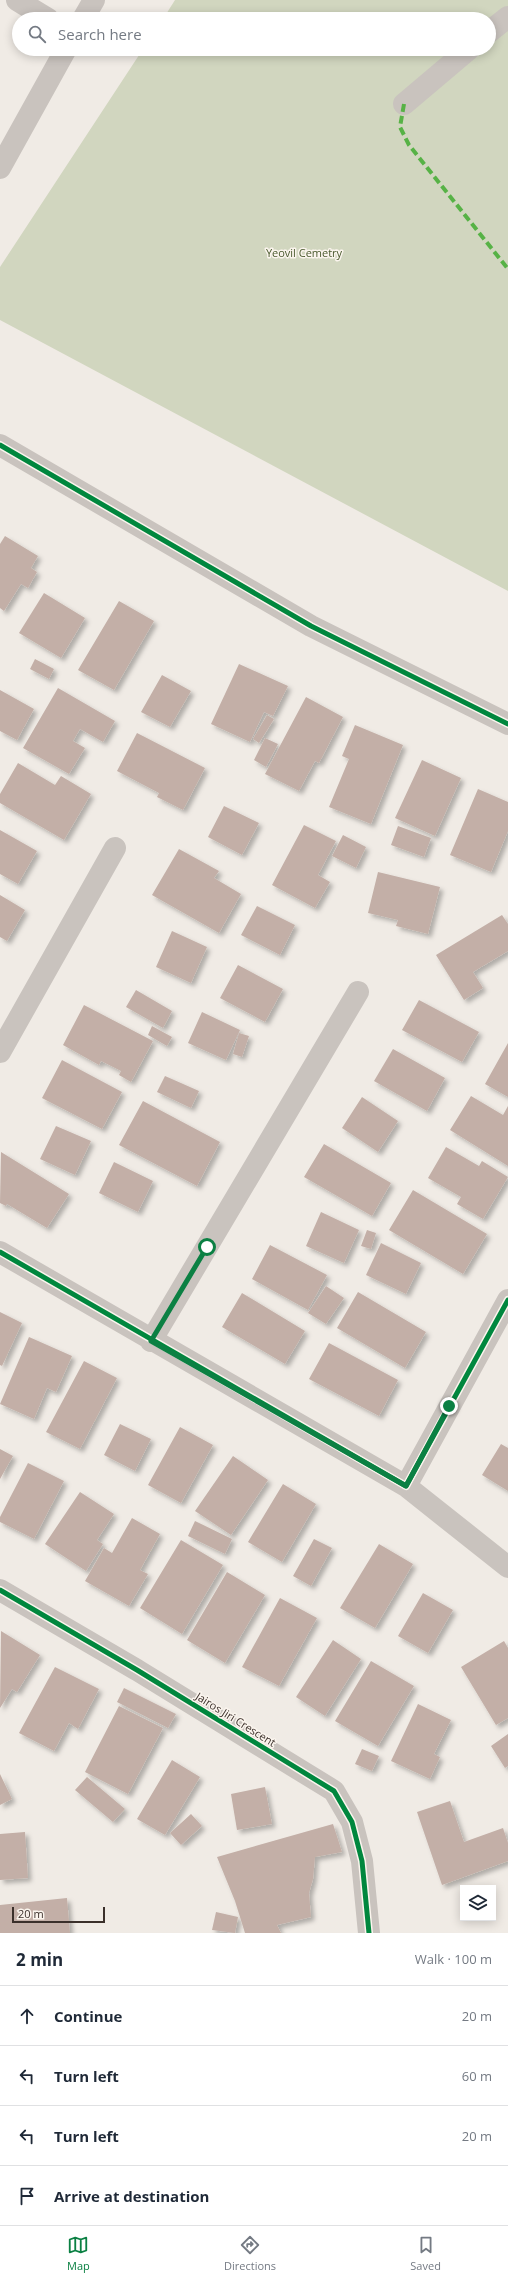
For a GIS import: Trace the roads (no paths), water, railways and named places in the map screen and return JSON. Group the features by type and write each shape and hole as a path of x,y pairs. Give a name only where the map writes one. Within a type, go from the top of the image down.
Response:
{"street":[{"path":"16,0 36,12"},
{"path":"87,12 94,0"},
{"path":"496,26 508,16"},
{"path":"0,168 62,56"},
{"path":"404,104 461,56"},
{"path":"0,445 311,626 508,724"},
{"path":"0,1052 114,848"},
{"path":"151,1341 358,992"},
{"path":"0,1252 151,1341 406,1486 508,1567"},
{"path":"406,1486 508,1300"},
{"name":"Jairos Jiri Crescent","path":"0,1590 136,1670 334,1792 352,1822 362,1861 369,1933"}],"park label":[{"name":"Yeovil Cemetry","path":"304,252"}]}
